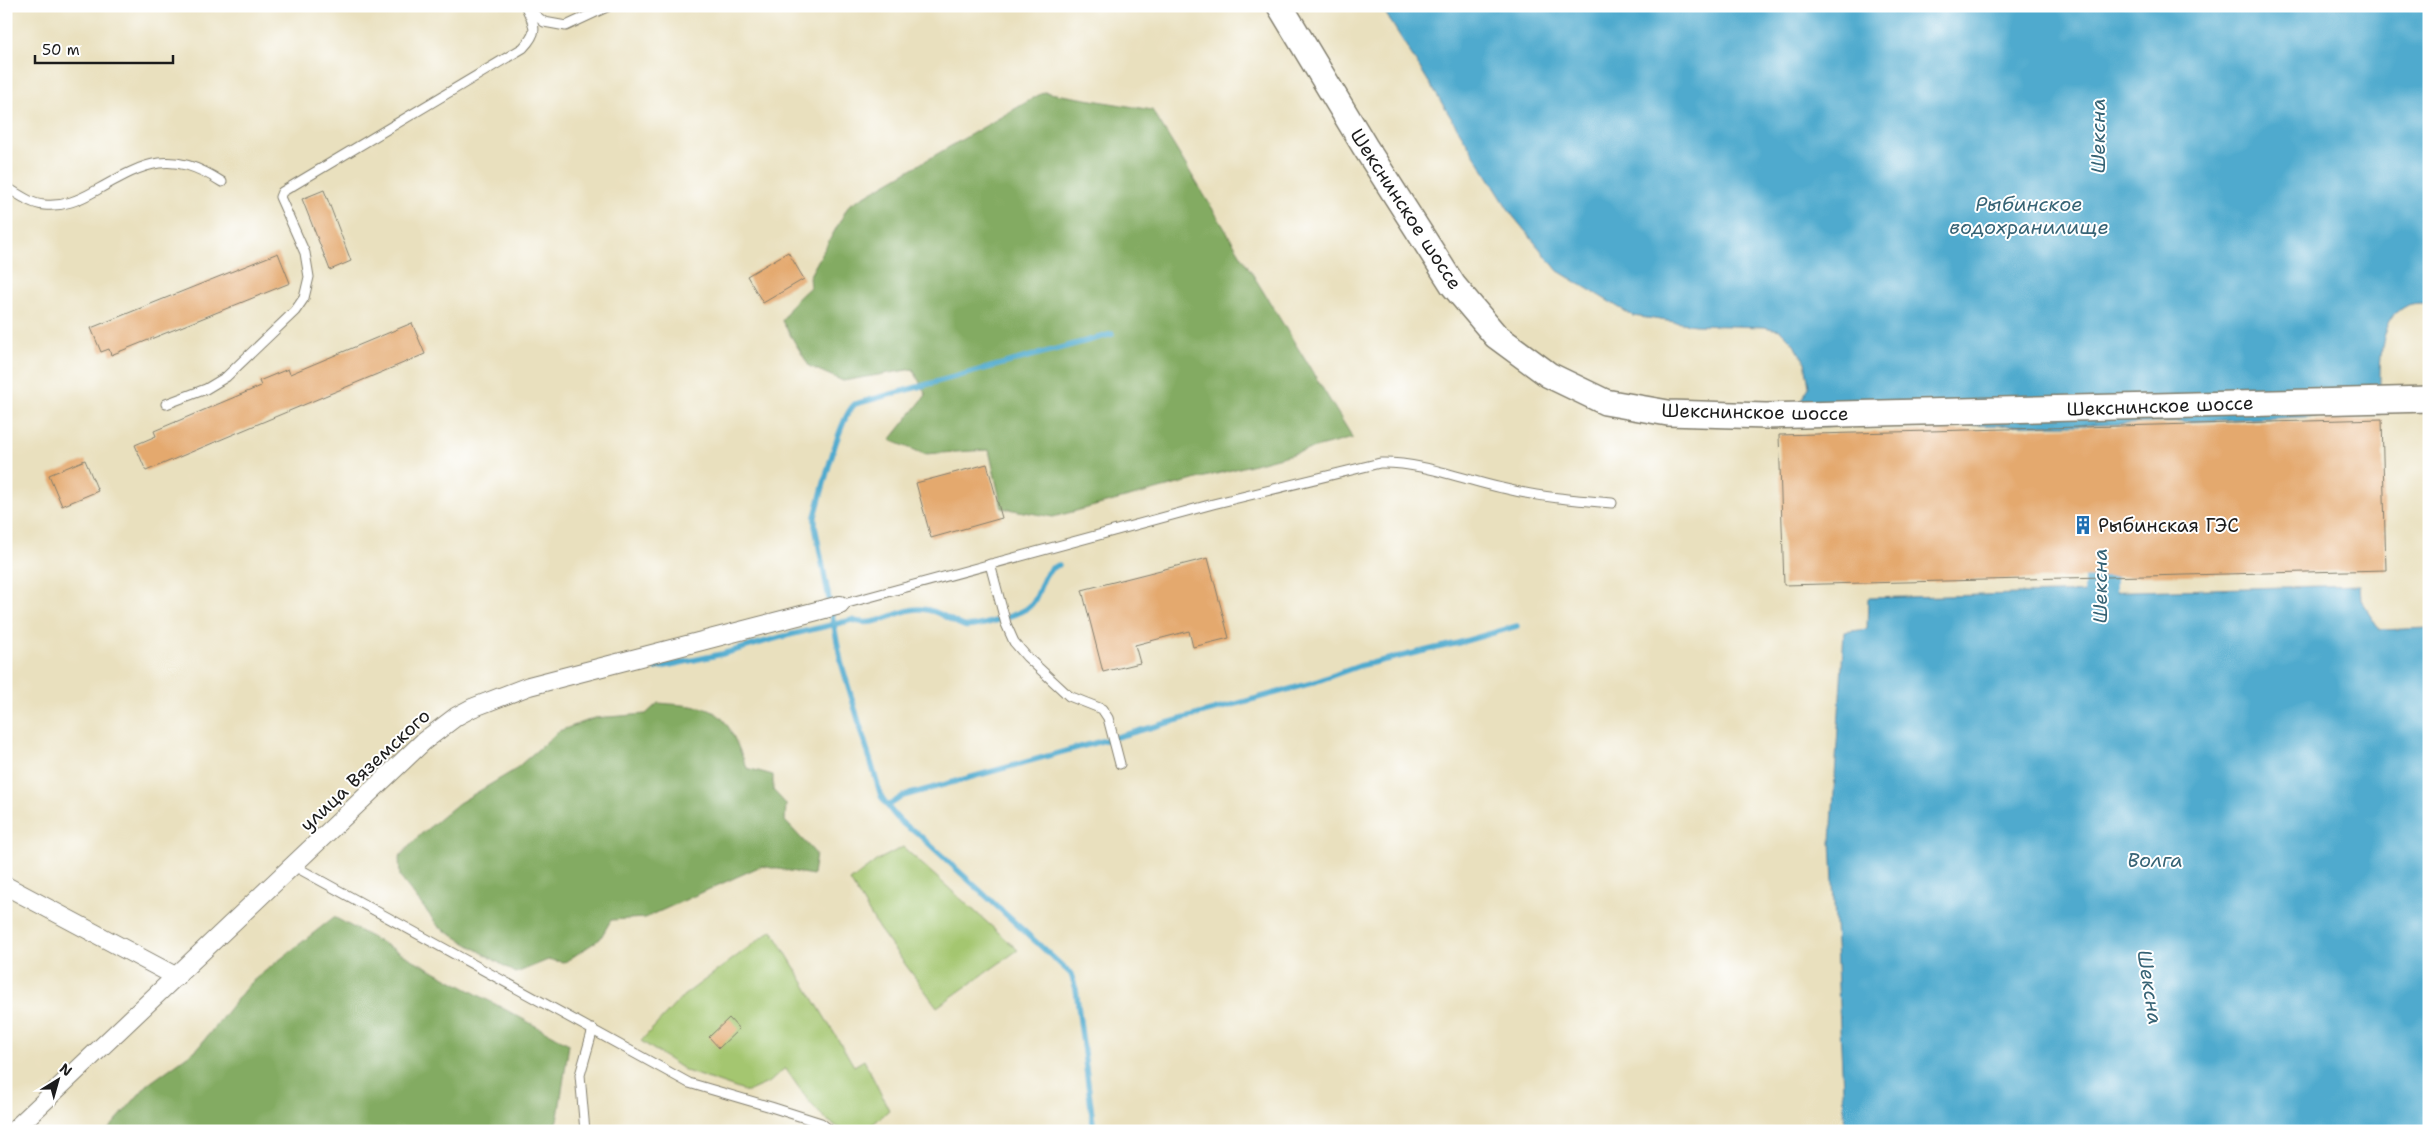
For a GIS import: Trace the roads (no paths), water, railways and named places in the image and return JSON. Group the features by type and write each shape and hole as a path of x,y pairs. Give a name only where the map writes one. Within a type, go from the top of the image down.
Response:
{"main road":[{"name":"Шекснинское шоссе","path":"1280,6 1365,147 1454,285 1496,336 1548,376 1605,402 1668,413 1766,416 2429,399"}],"street":[{"name":"улица Вяземского","path":"12,1131 294,866 413,751 457,716 472,708 529,686 840,605"},
{"path":"6,886 176,976"}],"lane":[{"path":"525,7 544,22 566,26 609,6"},
{"path":"166,404 206,389 226,377 295,311 304,298 309,277 305,254 280,197 282,192 523,48 533,37 535,28 525,7"},
{"path":"6,187 24,198 43,205 63,205 83,198 137,167 159,162 185,163 222,182"},
{"path":"840,605 1231,499 1380,464 1397,463 1436,470 1532,494 1612,503"},
{"path":"990,564 1006,624 1014,642 1068,696 1102,709 1108,718 1120,764"},
{"path":"294,866 689,1083 821,1123 831,1131"},
{"path":"585,1131 580,1075 593,1029"}],"water":[{"name":"Рыбинское водохранилище","path":"1381,6 2429,6 2429,304 2410,304 2397,312 2388,325 2383,342 2381,361 2380,414 2101,425 1804,426 1794,412 1809,387 1805,362 1794,344 1780,330 1764,327 1695,325 1633,316 1558,271 1512,215"},
{"name":"Волга","path":"2360,585 2361,600 2380,630 2429,628 2429,1131 1845,1131 1831,841 1844,632 1867,629 1868,598"}],"waterway":[{"path":"1094,1131 1076,989 1071,974 916,832 900,821 881,796 841,662 815,526 815,516 837,439 849,412 855,404 1112,334"},
{"name":"Шексна","path":"2100,533 2100,637"},
{"path":"656,668 722,654 781,637 852,620 861,622 878,621 909,610 925,609 964,626 986,624 1026,609 1035,599 1047,573 1059,565"},
{"path":"888,806 903,796 1312,683 1359,666 1458,643 1517,626"}],"place":[{"name":"Рыбинская ГЭС","path":"2083,525"}]}
